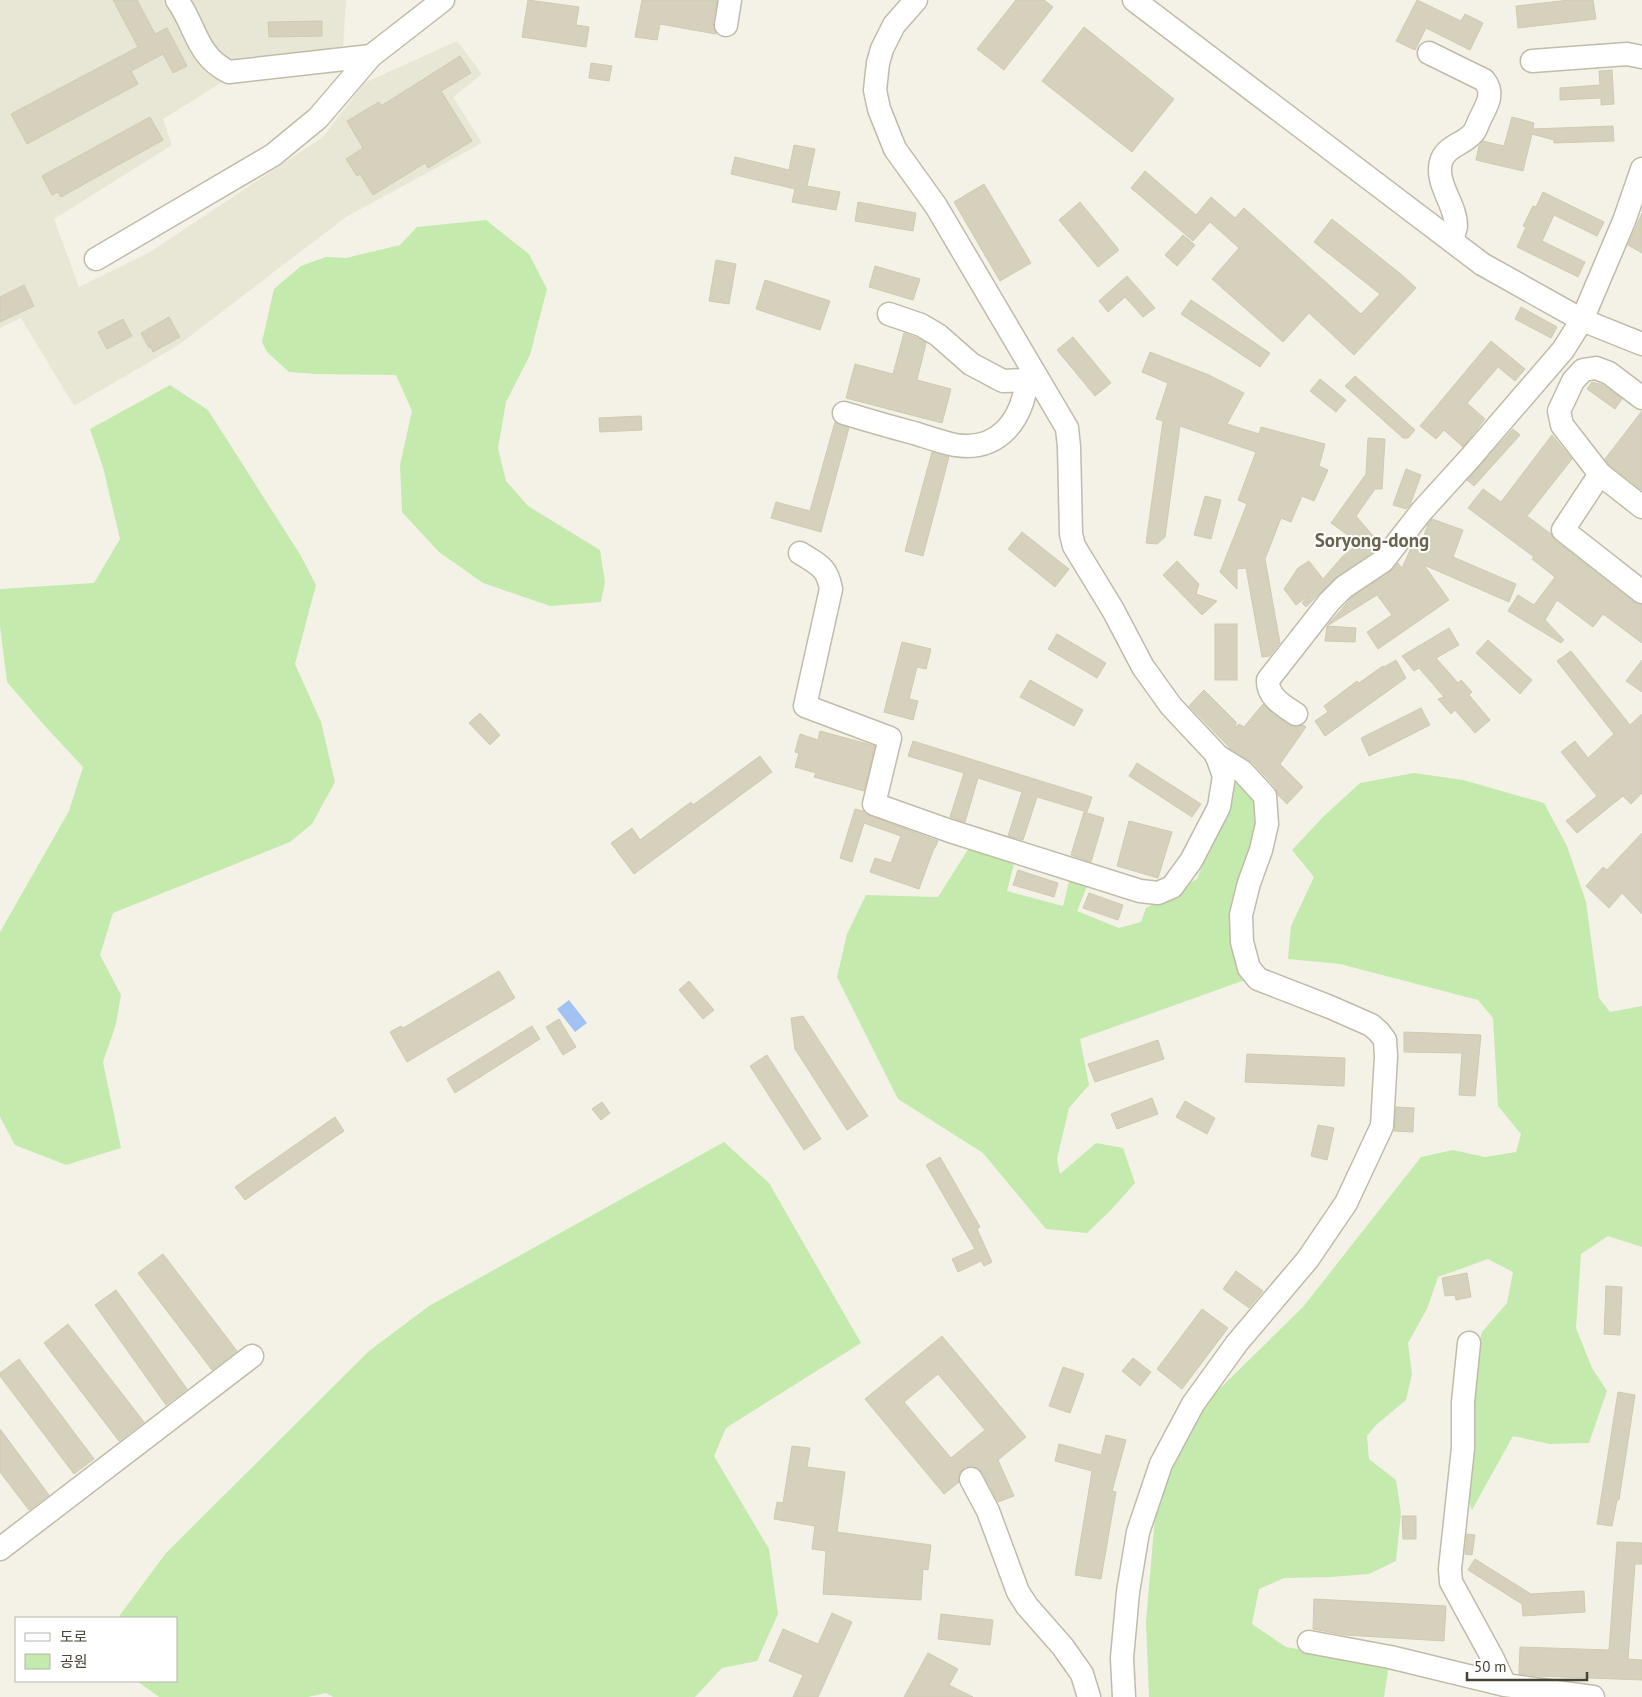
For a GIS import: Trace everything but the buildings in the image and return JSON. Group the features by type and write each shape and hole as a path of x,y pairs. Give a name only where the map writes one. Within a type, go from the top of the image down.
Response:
{"street":[{"path":"177,0 204,52 218,66 229,72 371,56"},
{"path":"96,259 273,155 318,118 371,56 443,0"},
{"path":"726,25 730,0"},
{"path":"916,0 894,25 878,62 875,90 879,108 895,149 936,206 1030,377 1067,428 1071,534 1074,546 1113,610 1143,666 1170,706 1216,755 1242,771 1265,796 1267,824 1261,850 1248,883 1241,914 1242,942 1248,968 1258,979 1371,1025 1385,1040 1386,1056 1382,1126 1346,1203 1308,1259 1238,1343 1193,1404 1161,1464 1138,1532 1128,1592 1122,1658 1124,1697"},
{"path":"1134,0 1482,264 1582,320 1642,344"},
{"path":"1429,53 1484,80 1490,92 1489,100 1473,133 1447,150 1441,160 1440,174 1454,213 1456,226 1452,241"},
{"path":"1532,61 1627,54 1642,57"},
{"path":"1296,714 1275,700 1267,687 1268,680 1329,602 1344,587 1383,561 1421,512 1563,350 1582,320 1624,221 1642,168"},
{"path":"889,314 921,325 938,335 971,364 1003,381 1030,377"},
{"path":"1642,398 1609,372 1596,368 1583,370 1573,381 1559,410 1562,425 1600,474 1642,507"},
{"path":"844,414 955,445 980,445 1000,436 1014,422 1030,377"},
{"path":"1600,474 1563,530 1642,592"},
{"path":"800,553 821,566 828,576 831,589 805,706 890,738 874,804 950,831 1140,891 1158,893 1172,887 1191,861 1219,807 1224,776 1216,755"},
{"path":"1469,1342 1463,1402 1463,1448 1450,1569 1451,1582 1492,1656 1504,1685"},
{"path":"0,1549 252,1356"},
{"path":"971,1480 988,1511 1018,1592 1027,1606 1063,1647 1082,1674 1089,1697"},
{"path":"1309,1642 1390,1657 1504,1685 1593,1697"}],"shaded area":[{"path":"0,0 346,0 343,46 256,63 216,86 163,119 172,145 54,219 79,287 150,252 323,137 364,83 457,41 482,74 453,97 482,143 346,217 177,346 74,406 21,318 0,328"}],"green space":[{"path":"486,220 529,254 547,289 530,355 506,402 498,448 506,481 528,506 600,550 605,582 601,602 550,606 483,583 439,552 402,512 400,465 412,411 396,375 289,372 267,352 262,342 274,289 301,266 326,257 346,258 400,245 417,227"},
{"path":"170,385 208,410 301,556 316,585 295,664 321,722 335,782 312,824 290,842 113,913 100,955 121,995 116,1024 103,1062 121,1148 66,1165 15,1145 0,1117 0,932 69,811 83,767 7,682 0,626 0,589 94,583 120,539 103,467 90,429"},
{"path":"1414,773 1463,780 1544,803 1567,846 1586,902 1599,998 1610,1012 1642,1006 1642,1247 1608,1236 1581,1254 1576,1328 1592,1368 1607,1391 1589,1443 1550,1444 1513,1436 1472,1510 1465,1491 1471,1368 1482,1332 1507,1303 1513,1272 1488,1259 1438,1277 1427,1309 1408,1343 1412,1374 1406,1400 1376,1425 1367,1436 1369,1459 1396,1480 1401,1513 1396,1561 1369,1574 1284,1578 1259,1589 1252,1624 1286,1647 1389,1665 1384,1697 1149,1697 1146,1622 1156,1505 1201,1407 1303,1307 1421,1157 1453,1150 1485,1157 1516,1152 1521,1134 1498,1106 1493,1018 1478,1000 1340,964 1288,959 1291,926 1314,877 1292,850 1324,816 1360,783"},
{"path":"1237,778 1254,795 1258,821 1245,980 1080,1039 1089,1085 1069,1108 1057,1159 1060,1174 1096,1143 1123,1148 1135,1183 1087,1233 1046,1229 983,1153 898,1099 837,977 847,934 866,895 938,897 969,848 1015,860 1007,891 1063,906 1070,878 1088,884 1077,911 1119,928 1141,922 1146,908 1197,879"},
{"path":"724,1142 769,1183 861,1343 726,1428 714,1456 769,1549 778,1614 757,1661 722,1668 695,1697 333,1697 326,1693 308,1697 159,1697 138,1682 178,1682 178,1617 120,1617 166,1553 369,1351 429,1306"}],"water":[{"path":"569,1000 587,1023 575,1032 557,1009"}],"district":[{"name":"Soryong-dong","path":"1372,540"}]}
